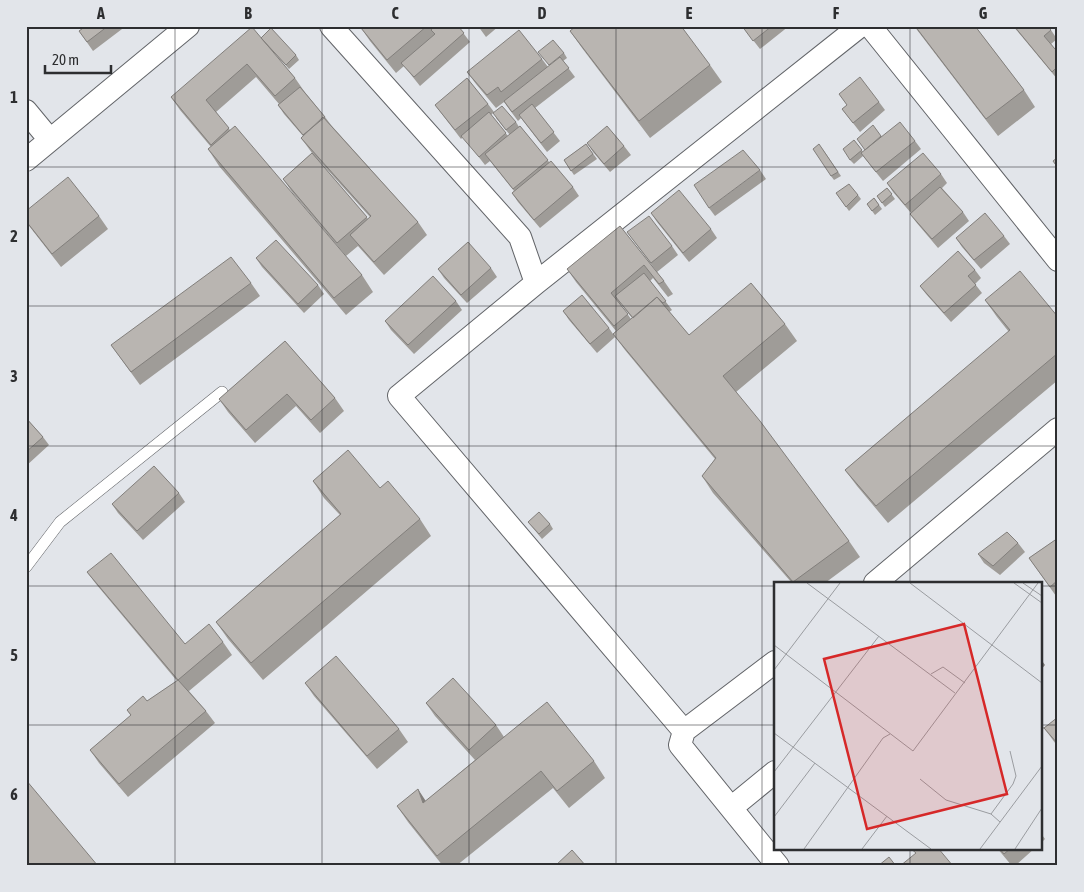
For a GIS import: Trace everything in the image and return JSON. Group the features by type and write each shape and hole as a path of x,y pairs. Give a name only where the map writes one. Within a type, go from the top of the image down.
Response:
{"street":[{"path":"26,160 188,26"},
{"path":"331,26 520,237 536,283"},
{"path":"684,731 398,396 536,283 860,26"},
{"path":"870,26 1058,260"},
{"path":"26,110 50,140"},
{"path":"876,582 1058,429"},
{"path":"774,663 684,731 680,744 778,866"},
{"path":"731,808 774,773"}],"lane":[{"path":"26,567 60,522 222,392"}],"building":[{"path":"86,26 108,26 87,42 79,31"},
{"path":"363,26 427,26 387,60 361,28"},
{"path":"435,26 458,26 464,33 414,77 401,63 435,34 431,30"},
{"path":"576,26 681,26 710,65 639,121 570,31"},
{"path":"742,26 772,26 753,41"},
{"path":"915,26 975,26 1024,90 986,119"},
{"path":"1014,26 1047,26 1051,30 1044,36 1055,49 1058,47 1058,66 1052,72"},
{"path":"252,27 295,78 275,96 247,64 206,100 229,128 211,145 171,97"},
{"path":"271,28 296,55 286,65 261,38"},
{"path":"519,30 542,59 501,92 498,87 487,95 467,72"},
{"path":"553,40 564,53 549,65 538,52"},
{"path":"560,57 569,68 512,112 504,101"},
{"path":"860,77 879,102 853,123 842,109 847,105 839,94"},
{"path":"467,78 488,104 455,130 435,105"},
{"path":"300,87 325,117 303,135 278,105"},
{"path":"532,104 554,132 541,143 519,115"},
{"path":"502,106 516,122 506,130 493,113"},
{"path":"489,112 506,133 479,157 461,136"},
{"path":"323,117 418,222 374,262 350,235 371,216 301,138"},
{"path":"900,122 915,141 876,172 861,153"},
{"path":"873,125 881,136 865,150 857,139"},
{"path":"235,126 362,275 334,298 208,149"},
{"path":"520,126 548,160 513,189 485,154"},
{"path":"607,126 624,146 604,164 587,143"},
{"path":"854,140 862,150 850,160 843,149"},
{"path":"586,144 593,154 571,171 564,160"},
{"path":"819,144 838,172 831,176 813,149"},
{"path":"743,150 760,170 709,208 694,185"},
{"path":"312,153 367,217 337,243 283,179"},
{"path":"923,153 941,174 905,205 887,183"},
{"path":"1058,157 1058,168 1053,161"},
{"path":"551,161 573,187 534,220 512,193"},
{"path":"68,177 99,216 52,254 26,221 26,211"},
{"path":"849,184 858,195 846,207 836,193"},
{"path":"940,187 963,212 932,239 910,214"},
{"path":"887,188 892,194 882,203 877,196"},
{"path":"679,190 711,229 683,253 651,213"},
{"path":"874,198 879,205 872,211 867,204"},
{"path":"985,213 1004,236 974,260 956,238"},
{"path":"649,216 672,246 651,263 627,232"},
{"path":"620,226 664,281 659,284 644,265 611,293 628,314 614,326 567,269"},
{"path":"276,240 318,285 298,304 256,258"},
{"path":"468,242 491,268 461,295 438,269"},
{"path":"958,251 975,270 968,276 976,285 944,313 920,286"},
{"path":"231,257 251,283 131,372 111,345"},
{"path":"1020,271 1058,317 1058,353 876,506 845,470 1010,330 985,300"},
{"path":"644,273 666,301 663,303 657,297 633,318 615,296"},
{"path":"433,276 456,301 408,345 385,321"},
{"path":"751,283 785,324 723,376 760,421 849,541 793,582 702,476 716,458 613,334 657,297 689,335"},
{"path":"582,295 609,328 590,344 563,311"},
{"path":"285,341 335,398 311,420 287,394 246,430 219,399"},
{"path":"26,418 43,437 26,452"},
{"path":"348,450 380,488 388,481 420,519 251,663 216,622 341,514 313,481"},
{"path":"154,466 179,493 137,531 112,504"},
{"path":"539,512 550,524 539,534 528,522"},
{"path":"1007,532 1018,543 993,566 978,554"},
{"path":"1058,538 1058,580 1050,587 1029,558"},
{"path":"111,553 185,644 209,624 223,642 178,680 87,572"},
{"path":"336,656 399,729 367,756 305,683"},
{"path":"453,678 496,725 469,750 426,703"},
{"path":"178,680 206,711 119,784 90,750 131,715 127,710 143,696 147,701"},
{"path":"547,702 594,761 557,791 541,771 437,856 397,806 418,789 423,803"},
{"path":"1058,717 1058,744 1044,728"},
{"path":"26,780 98,866 26,866"},
{"path":"572,850 586,866 555,866"},
{"path":"912,850 940,850 953,866 900,866 916,853"},
{"path":"1001,850 1009,850 1004,854"},
{"path":"889,857 896,866 878,866"}]}
